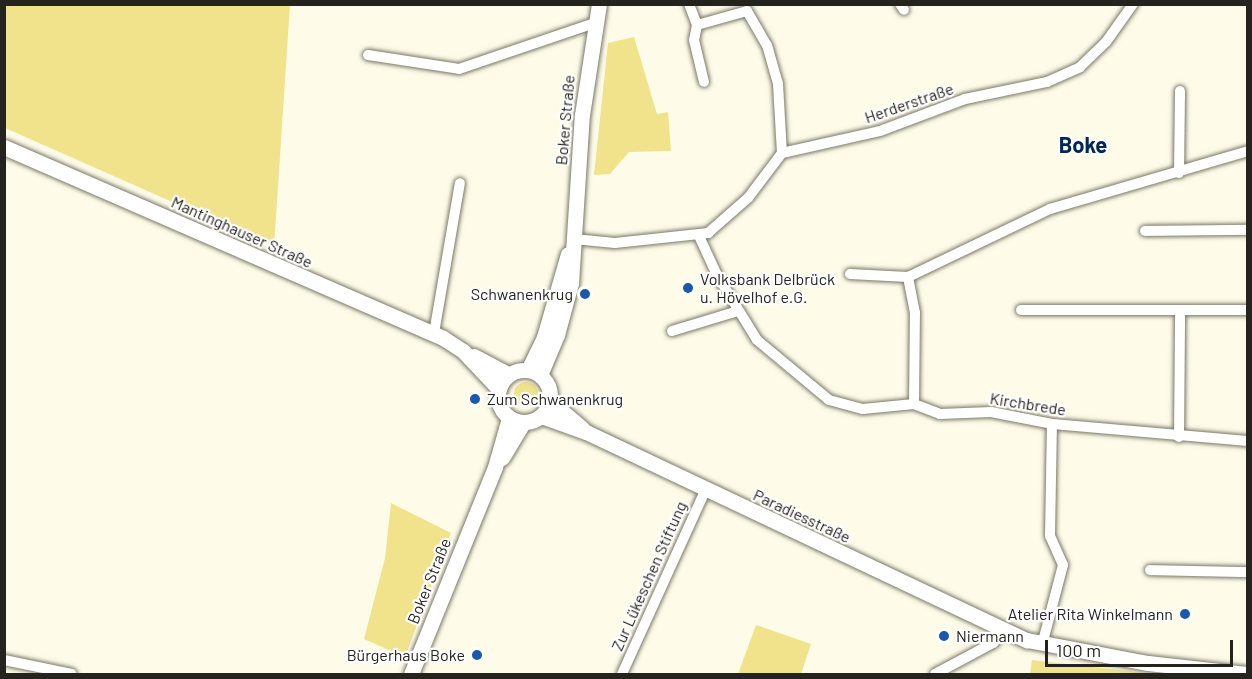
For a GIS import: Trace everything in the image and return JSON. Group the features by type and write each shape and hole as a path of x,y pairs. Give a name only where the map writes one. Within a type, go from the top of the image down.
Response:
{"main road":[{"name":"Boker Straße","path":"534,373 567,303 574,239 582,115 599,4"},
{"name":"Mantinghauser Straße","path":"4,147 435,333 463,351 508,374"},
{"name":"Mantinghauser Straße","path":"463,351 498,388"},
{"path":"534,373 550,391 550,401 541,416 516,420 498,404 498,388 508,374 534,373"},
{"name":"Paradiesstraße","path":"550,401 586,432"},
{"name":"Paradiesstraße","path":"541,416 586,432 705,491 1004,631 1042,645 1246,675"},
{"name":"Boker Straße","path":"411,675 516,420"}],"street":[{"path":"689,4 697,25 694,40 704,82"},
{"name":"Herderstraße","path":"782,153 880,131 965,99 1047,82 1080,67 1106,42 1133,4"},
{"path":"574,239 615,243 699,236 708,233 748,198 782,153 778,84 767,45 747,11 697,25"},
{"path":"368,55 459,69 595,23"},
{"path":"1179,173 1180,91"},
{"path":"850,274 908,277 1050,209 1248,151"},
{"path":"435,333 460,183"},
{"path":"1145,231 1248,230"},
{"name":"Kirchbrede","path":"699,236 738,311 757,340 823,398 863,409 914,404 940,414 991,412 1052,424 1179,437 1248,441"},
{"path":"908,277 915,313 914,404"},
{"path":"1021,310 1248,310"},
{"path":"1179,437 1180,310"},
{"path":"672,331 738,311"},
{"path":"1042,645 1063,565 1050,536 1052,424"},
{"name":"Zur Lükeschen Stiftung","path":"622,675 705,491"},
{"path":"1150,570 1248,572"},
{"path":"935,675 993,643 1004,631"},
{"path":"4,660 72,675"}],"shaded area":[{"path":"5,4 290,5 274,247 5,128"},
{"path":"634,37 657,114 668,112 671,151 629,152 610,174 594,175 608,43"},
{"path":"521,382 531,382 538,389 538,399 531,406 521,406 514,399 514,389"},
{"path":"391,503 451,533 405,657 364,639 385,558"},
{"path":"756,625 811,644 801,674 738,674"},
{"path":"1032,660 1154,674 1030,674"}],"place":[{"name":"Volksbank Delbrück u. Hövelhof e.G.","path":"688,288"},
{"name":"Schwanenkrug","path":"585,294"},
{"name":"Zum Schwanenkrug","path":"475,399"},
{"name":"Atelier Rita Winkelmann","path":"1185,614"},
{"name":"Niermann","path":"944,636"},
{"name":"Bürgerhaus Boke","path":"477,655"}],"district":[{"name":"Boke","path":"1083,145"}]}
